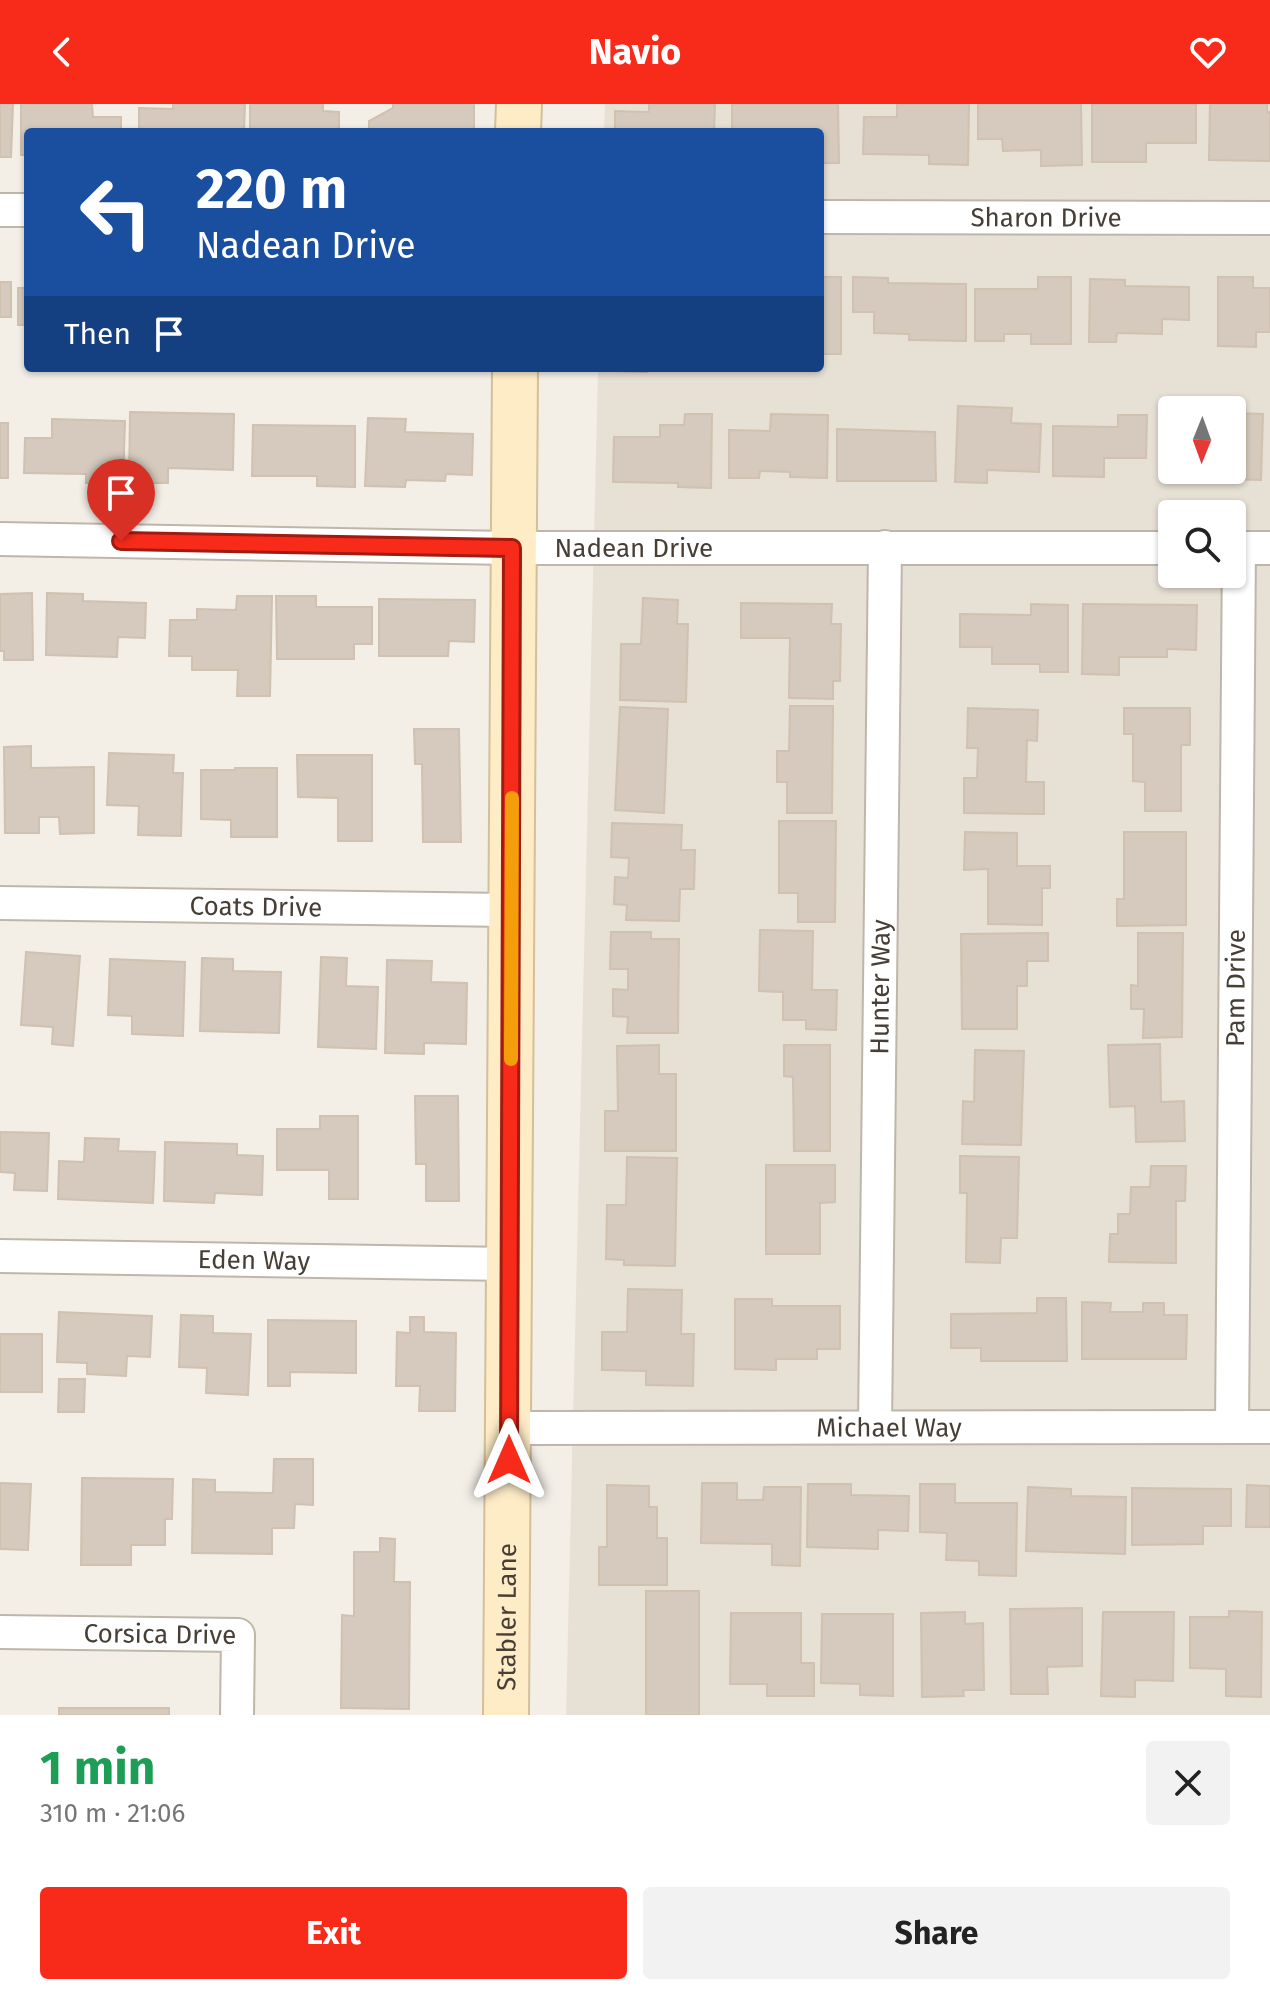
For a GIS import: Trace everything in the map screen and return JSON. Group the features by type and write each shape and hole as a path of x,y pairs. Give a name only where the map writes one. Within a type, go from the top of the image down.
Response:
{"street":[{"path":"518,128 519,104"},
{"path":"0,210 24,210"},
{"name":"Sharon Drive","path":"824,217 1270,218"},
{"name":"Stabler Lane","path":"506,1715 515,372"},
{"name":"Nadean Drive","path":"0,539 512,548 1158,548"},
{"name":"Hunter Way","path":"875,1427 885,547"},
{"name":"Pam Drive","path":"1232,1426 1247,548"},
{"name":"Coats Drive","path":"0,903 512,910"},
{"name":"Eden Way","path":"0,1256 509,1264"},
{"name":"Michael Way","path":"509,1428 1270,1427"},
{"name":"Corsica Drive","path":"0,1632 238,1635 237,1715"}],"shaded area":[{"path":"605,104 1270,104 1270,1715 566,1715 598,372 824,372 824,128 604,128"}],"building":[{"path":"0,104 13,104 11,157 0,157"},
{"path":"21,104 92,104 93,117 121,117 121,128 24,128 24,155 21,155"},
{"path":"173,104 245,104 244,128 139,128 139,108 173,109"},
{"path":"250,104 323,104 323,111 339,112 339,128 250,128"},
{"path":"393,104 474,104 474,128 369,128 369,121 393,108"},
{"path":"649,104 715,104 714,128 615,128 615,111 649,112"},
{"path":"732,104 838,104 839,163 824,163 824,128 732,128"},
{"path":"897,104 969,104 968,165 929,164 929,155 863,154 864,117 897,117"},
{"path":"978,104 1081,104 1082,165 1041,166 1041,150 1003,151 1002,139 978,139"},
{"path":"1092,104 1196,104 1196,143 1146,143 1146,162 1092,162"},
{"path":"1210,104 1267,104 1267,112 1270,112 1270,161 1209,160"},
{"path":"824,277 841,277 841,354 824,354"},
{"path":"853,277 888,278 888,283 966,284 966,341 909,340 909,334 874,333 874,312 853,312"},
{"path":"1038,277 1071,277 1071,344 1031,344 1031,334 1004,334 1004,341 975,341 975,289 1038,289"},
{"path":"1218,277 1253,277 1253,288 1270,288 1270,332 1256,332 1256,347 1218,346"},
{"path":"1090,279 1125,280 1125,286 1189,287 1189,320 1162,319 1162,334 1117,333 1116,342 1089,342"},
{"path":"0,282 11,282 11,317 0,317"},
{"path":"18,288 24,288 24,325 18,325"},
{"path":"958,406 1012,408 1011,423 1041,424 1039,472 987,470 987,483 955,482"},
{"path":"130,412 234,414 233,470 168,468 168,483 129,483"},
{"path":"1246,413 1263,414 1261,480 1246,480"},
{"path":"685,414 712,414 711,488 678,487 678,483 613,482 614,437 660,437 660,425 684,425"},
{"path":"771,414 828,415 827,478 790,477 790,472 760,471 759,478 729,478 729,430 770,431"},
{"path":"1118,415 1147,415 1146,458 1104,458 1104,477 1053,476 1053,426 1118,427"},
{"path":"368,418 406,419 405,432 473,434 472,475 446,474 445,481 406,480 405,487 365,486"},
{"path":"52,419 125,421 123,484 86,483 86,474 24,473 25,438 52,438"},
{"path":"0,423 8,423 8,478 0,478"},
{"path":"253,425 355,426 355,487 317,486 317,476 252,476"},
{"path":"837,429 935,432 936,481 837,481"},
{"path":"32,593 33,660 4,660 4,651 0,651 0,594"},
{"path":"47,593 83,594 83,601 146,603 145,638 118,637 117,657 46,655"},
{"path":"237,596 272,596 270,696 237,696 238,670 192,670 192,656 169,656 170,620 197,620 197,609 236,610"},
{"path":"276,596 316,596 316,607 372,607 372,644 354,644 354,659 277,659"},
{"path":"643,598 678,600 677,624 688,624 686,702 620,700 621,644 641,644"},
{"path":"379,599 475,600 474,642 449,641 448,656 379,656"},
{"path":"741,603 832,604 831,624 841,624 840,681 833,681 833,699 789,698 790,638 741,638"},
{"path":"1031,604 1068,605 1068,672 1040,672 1040,664 992,664 992,647 960,647 960,614 1031,615"},
{"path":"1083,604 1197,605 1196,650 1167,649 1167,657 1119,657 1119,675 1082,674"},
{"path":"790,706 833,706 832,813 787,813 787,782 777,782 777,751 789,751"},
{"path":"620,707 668,709 664,813 615,810"},
{"path":"968,708 1038,710 1037,741 1027,740 1026,782 1044,782 1044,814 964,813 964,778 977,778 978,748 967,748"},
{"path":"1124,708 1190,708 1190,745 1181,745 1181,811 1145,811 1145,782 1133,781 1133,734 1124,734"},
{"path":"414,729 459,729 461,842 423,842 422,764 415,764"},
{"path":"31,746 31,768 94,767 94,833 60,834 59,817 39,817 39,833 5,833 4,747"},
{"path":"109,753 174,755 173,773 183,773 181,836 138,835 139,806 107,805"},
{"path":"297,755 372,755 372,841 338,841 338,798 298,797"},
{"path":"277,768 277,837 231,837 231,820 201,819 201,770"},
{"path":"779,821 836,821 835,922 798,922 798,893 779,893"},
{"path":"612,823 682,825 681,850 695,850 694,889 680,889 679,921 626,920 627,905 614,904 615,877 628,878 629,858 611,857"},
{"path":"965,832 1017,833 1017,866 1050,866 1050,888 1042,888 1042,925 988,924 988,869 964,870"},
{"path":"1124,832 1186,832 1186,925 1117,926 1117,899 1124,899"},
{"path":"760,930 813,931 812,990 837,990 836,1030 806,1029 806,1020 783,1020 783,992 759,991"},
{"path":"611,932 651,932 651,939 679,939 678,1033 627,1033 628,1017 613,1016 613,989 628,990 628,969 610,969"},
{"path":"1048,933 1048,961 1027,961 1027,986 1017,986 1017,1029 962,1029 961,934"},
{"path":"1138,933 1183,933 1182,1037 1143,1038 1144,1009 1131,1009 1131,985 1138,986"},
{"path":"26,952 80,956 73,1046 52,1044 53,1027 21,1025"},
{"path":"321,957 347,958 346,986 378,987 376,1049 318,1047"},
{"path":"202,958 233,959 233,971 281,972 279,1033 200,1031"},
{"path":"110,959 185,962 183,1036 132,1034 132,1016 108,1015"},
{"path":"387,960 432,961 431,982 467,983 466,1044 424,1043 424,1054 385,1053"},
{"path":"1160,1044 1161,1102 1184,1101 1185,1141 1136,1142 1135,1106 1110,1107 1108,1045"},
{"path":"659,1045 659,1074 676,1074 676,1151 605,1151 605,1111 618,1111 617,1046"},
{"path":"784,1045 830,1045 830,1151 794,1151 793,1077 784,1076"},
{"path":"975,1050 1024,1051 1021,1145 962,1144 963,1101 974,1102"},
{"path":"415,1096 458,1096 459,1201 426,1201 426,1164 416,1164"},
{"path":"320,1116 358,1116 358,1199 329,1199 329,1170 277,1170 277,1129 320,1129"},
{"path":"0,1132 49,1133 47,1191 14,1190 15,1173 0,1172"},
{"path":"85,1138 119,1139 118,1151 155,1152 153,1203 58,1199 59,1161 84,1162"},
{"path":"165,1142 237,1144 237,1155 263,1156 262,1195 215,1193 214,1203 164,1201"},
{"path":"960,1156 1019,1157 1017,1238 1001,1238 1000,1263 966,1262 967,1193 960,1193"},
{"path":"627,1157 677,1158 675,1266 624,1265 624,1260 606,1259 607,1205 626,1205"},
{"path":"766,1165 835,1165 835,1202 820,1203 820,1254 766,1254"},
{"path":"1151,1166 1186,1166 1185,1201 1176,1201 1176,1263 1109,1262 1110,1234 1118,1234 1118,1214 1130,1214 1131,1187 1150,1187"},
{"path":"628,1289 682,1290 681,1334 694,1334 693,1386 646,1385 646,1371 602,1370 602,1332 627,1332"},
{"path":"1037,1298 1066,1298 1067,1361 981,1361 981,1348 951,1348 951,1314 1037,1313"},
{"path":"735,1299 772,1299 772,1306 840,1306 840,1349 817,1349 817,1359 776,1359 776,1370 735,1369"},
{"path":"1082,1302 1111,1303 1110,1312 1143,1312 1143,1303 1164,1303 1164,1315 1187,1315 1186,1359 1082,1359"},
{"path":"59,1312 152,1316 150,1357 127,1356 126,1376 87,1374 87,1363 57,1362"},
{"path":"181,1315 213,1316 213,1333 251,1334 248,1395 206,1393 207,1368 179,1367"},
{"path":"410,1317 424,1317 424,1332 456,1333 455,1411 419,1411 420,1386 396,1386 397,1332 410,1333"},
{"path":"268,1320 356,1321 356,1373 290,1372 290,1386 268,1386"},
{"path":"0,1334 42,1334 42,1392 0,1392"},
{"path":"59,1379 85,1379 84,1412 58,1412"},
{"path":"274,1459 313,1459 313,1505 295,1504 294,1528 272,1528 272,1554 192,1553 193,1479 215,1480 215,1492 273,1493"},
{"path":"82,1478 173,1479 172,1519 165,1519 165,1545 131,1545 131,1565 81,1565"},
{"path":"0,1483 31,1484 28,1550 0,1549"},
{"path":"702,1483 737,1483 737,1500 763,1500 764,1487 801,1487 800,1566 772,1565 772,1544 701,1543"},
{"path":"808,1484 851,1484 851,1495 909,1496 908,1531 878,1530 878,1549 807,1547"},
{"path":"920,1484 955,1484 955,1503 1017,1503 1016,1576 979,1575 979,1561 946,1560 947,1533 920,1532"},
{"path":"607,1485 649,1486 649,1507 657,1507 657,1538 667,1538 667,1585 599,1585 599,1547 607,1547"},
{"path":"1247,1485 1270,1486 1270,1527 1246,1527"},
{"path":"1028,1487 1071,1489 1071,1496 1126,1497 1125,1554 1026,1551"},
{"path":"1132,1488 1231,1489 1231,1526 1203,1526 1203,1544 1132,1545"},
{"path":"380,1538 395,1539 394,1582 410,1582 409,1709 341,1708 342,1615 354,1616 354,1552 380,1552"},
{"path":"646,1591 699,1591 699,1715 646,1715"},
{"path":"1082,1608 1082,1666 1047,1667 1048,1694 1011,1694 1010,1609"},
{"path":"1229,1611 1262,1612 1261,1697 1226,1696 1226,1669 1190,1668 1190,1617 1229,1617"},
{"path":"965,1612 965,1624 983,1623 984,1690 963,1690 964,1696 922,1697 921,1613"},
{"path":"1103,1612 1174,1612 1173,1681 1135,1680 1135,1697 1101,1696"},
{"path":"731,1613 801,1613 801,1663 814,1663 814,1696 767,1696 767,1684 730,1684"},
{"path":"822,1614 893,1614 893,1696 860,1695 860,1684 821,1683"},
{"path":"59,1708 169,1708 169,1715 59,1715"}],"slow traffic":[{"path":"511,1059 512,798"}],"route":[{"path":"121,541 512,548 509,1460"}]}
